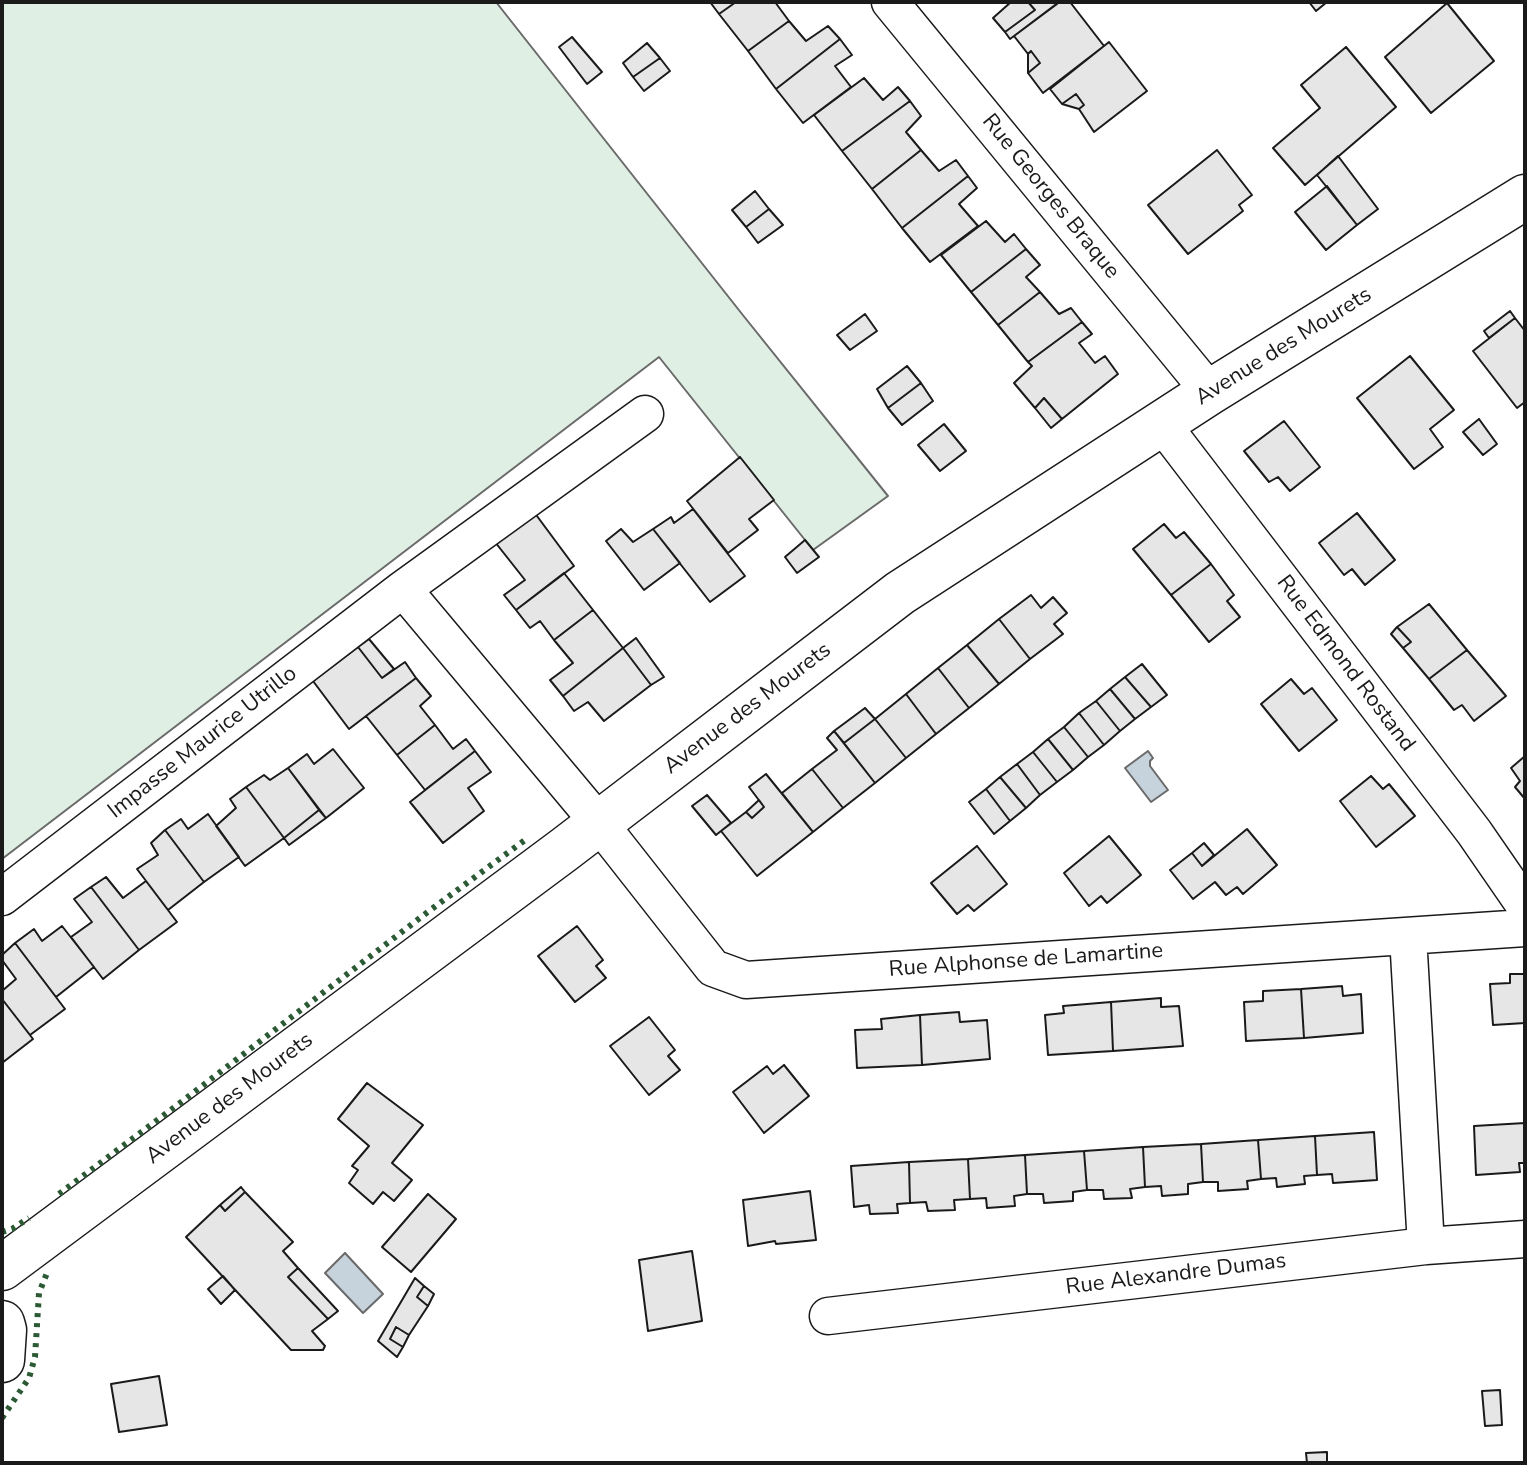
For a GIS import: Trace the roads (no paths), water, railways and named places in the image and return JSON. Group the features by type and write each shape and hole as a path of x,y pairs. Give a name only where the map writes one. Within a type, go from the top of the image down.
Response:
{"main road":[{"name":"Avenue des Mourets","path":"2,1268 599,823 900,593 1210,392 1525,197"},
{"path":"2,1323 2,1360"}],"street":[{"name":"Rue Georges Braque","path":"890,2 1210,392"},
{"name":"Impasse Maurice Utrillo","path":"2,897 403,589 645,414"},
{"name":"Rue Edmond Rostand","path":"1162,424 1474,832 1525,906"},
{"path":"403,589 599,823"},
{"name":"Rue Alphonse de Lamartine","path":"599,823 713,968 746,980 1525,928"},
{"path":"1408,936 1426,1246"},
{"name":"Rue Alexandre Dumas","path":"828,1316 1426,1246 1525,1239"}]}
